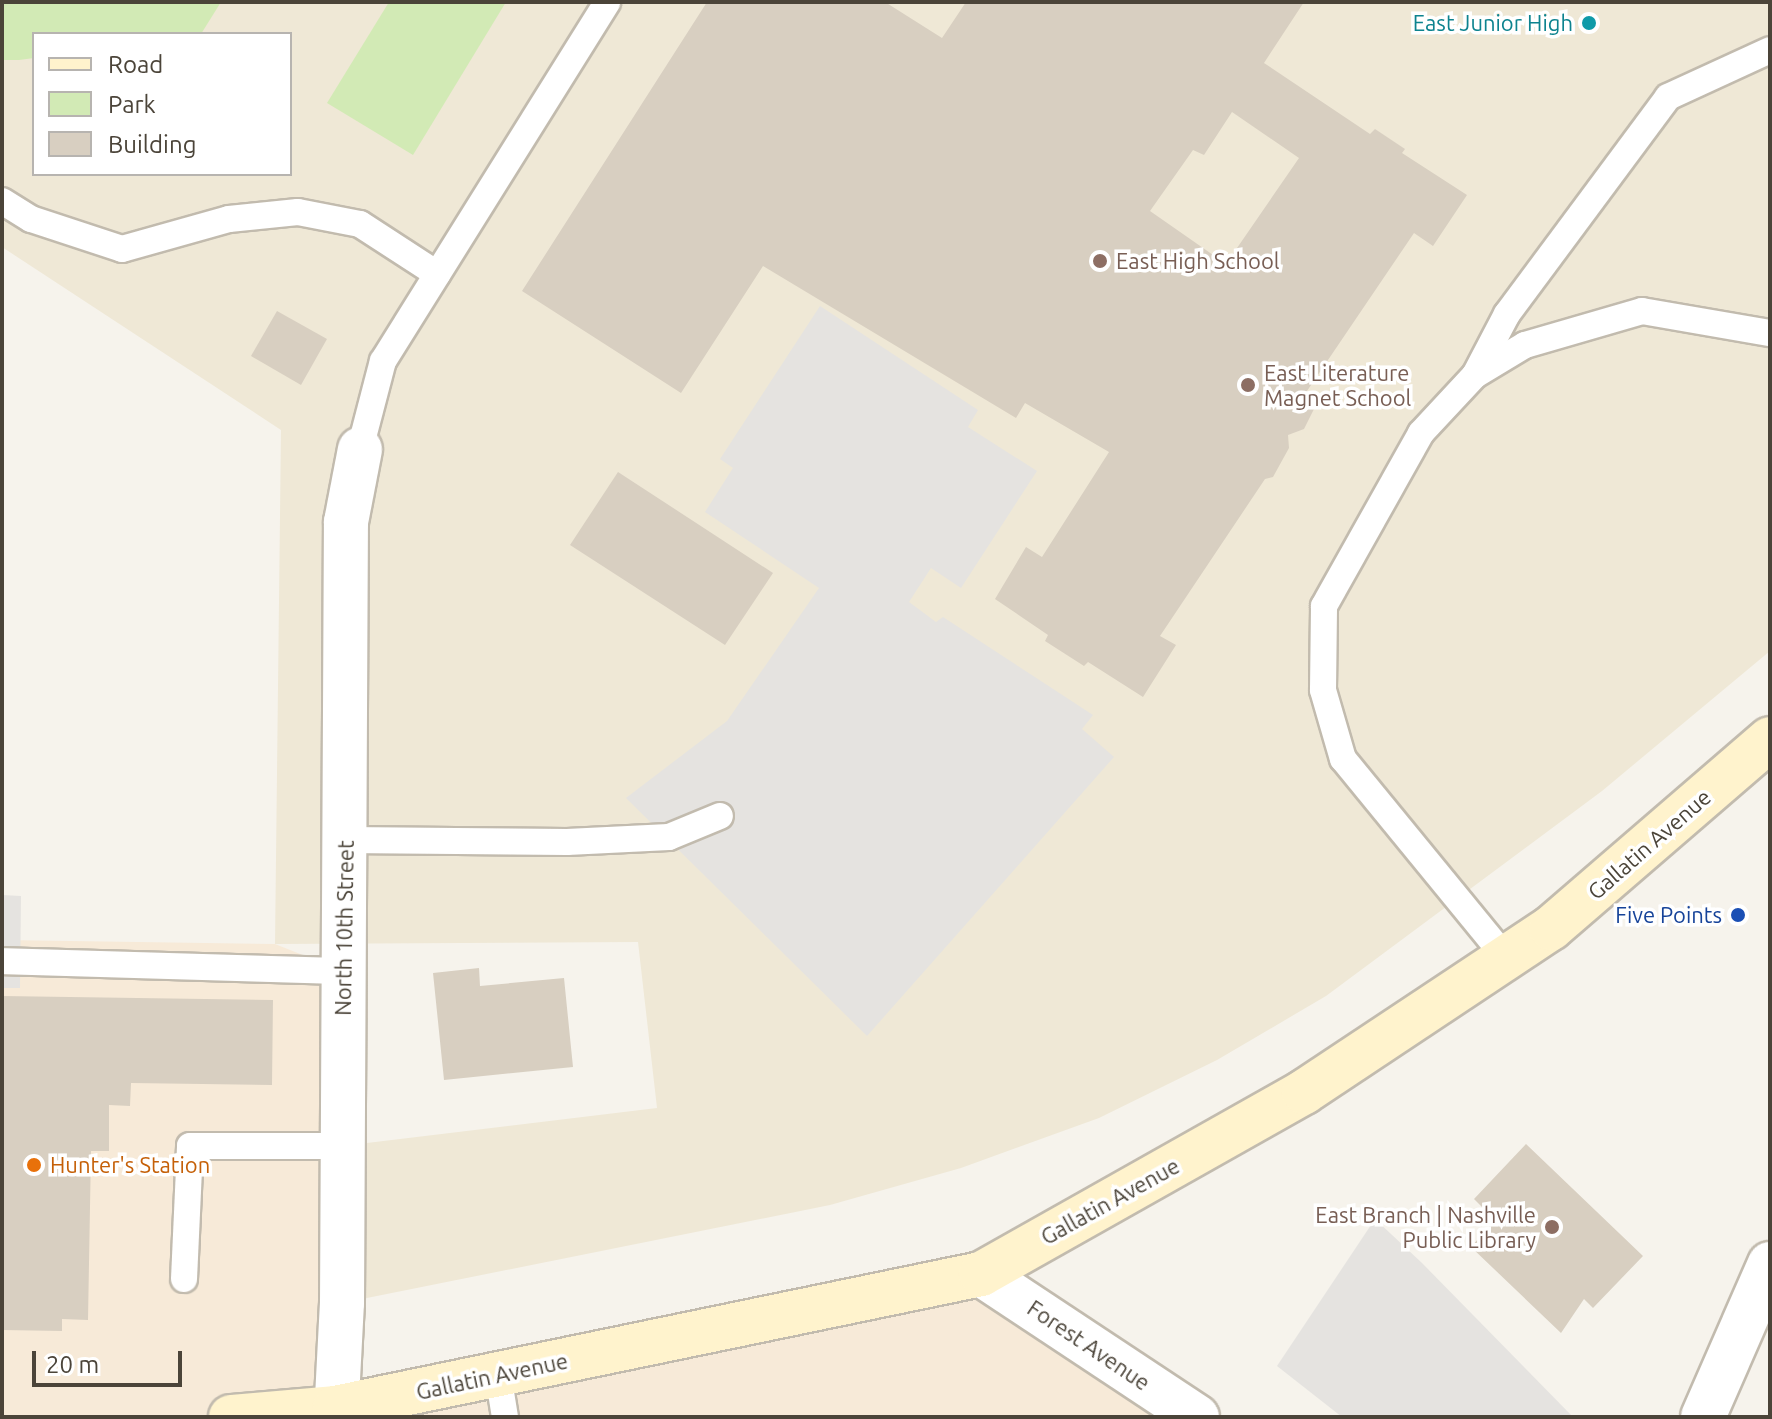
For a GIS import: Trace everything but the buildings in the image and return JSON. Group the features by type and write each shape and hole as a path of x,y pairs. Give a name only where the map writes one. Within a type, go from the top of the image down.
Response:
{"main road":[{"name":"Gallatin Avenue","path":"231,1417 335,1412 498,1374 981,1274 1304,1092 1551,928 1770,739"}],"street":[{"name":"North 10th Street","path":"335,1412 342,1303 346,522 360,449"},
{"path":"1703,1417 1770,1264"},
{"name":"Forest Avenue","path":"981,1274 1197,1417"}],"lane":[{"path":"360,449 383,361 607,2"},
{"path":"1506,958 1343,759 1323,690 1324,606 1421,433 1475,375 1507,314 1668,97 1770,50"},
{"path":"2,201 31,219 122,249 229,219 298,212 360,224 437,274"},
{"path":"1475,375 1525,345 1642,311 1770,333"},
{"path":"345,840 567,842 669,837 720,816"},
{"path":"2,961 343,971"},
{"path":"184,1279 190,1146 342,1146"},
{"path":"498,1374 505,1417"}],"shaded area":[{"path":"2,2 1770,2 1770,651 1602,791 1326,996 1217,1060 1099,1118 961,1168 830,1205 342,1303 342,1146 657,1108 638,942 275,944 281,430 2,247"},
{"path":"820,306 978,410 968,427 1037,471 961,588 931,568 909,602 936,622 943,617 1093,715 1082,729 1114,757 867,1036 626,798 727,721 819,588 705,512 733,468 720,459"},
{"path":"2,895 21,896 20,988 2,988"},
{"path":"2,940 275,944 343,971 336,1407 981,1274 1197,1417 2,1417"},
{"path":"1375,1219 1573,1417 1342,1417 1277,1366"}],"green space":[{"path":"2,2 221,2 202,32 32,32 32,58 2,60"},
{"path":"389,2 506,2 413,155 327,103"}],"place":[{"name":"East Junior High","path":"1589,23"},
{"name":"East High School","path":"1100,261"},
{"name":"East Literature Magnet School","path":"1248,385"},
{"name":"Five Points","path":"1738,915"},
{"name":"Hunter's Station","path":"34,1165"},
{"name":"East Branch | Nashville Public Library","path":"1552,1227"}]}
